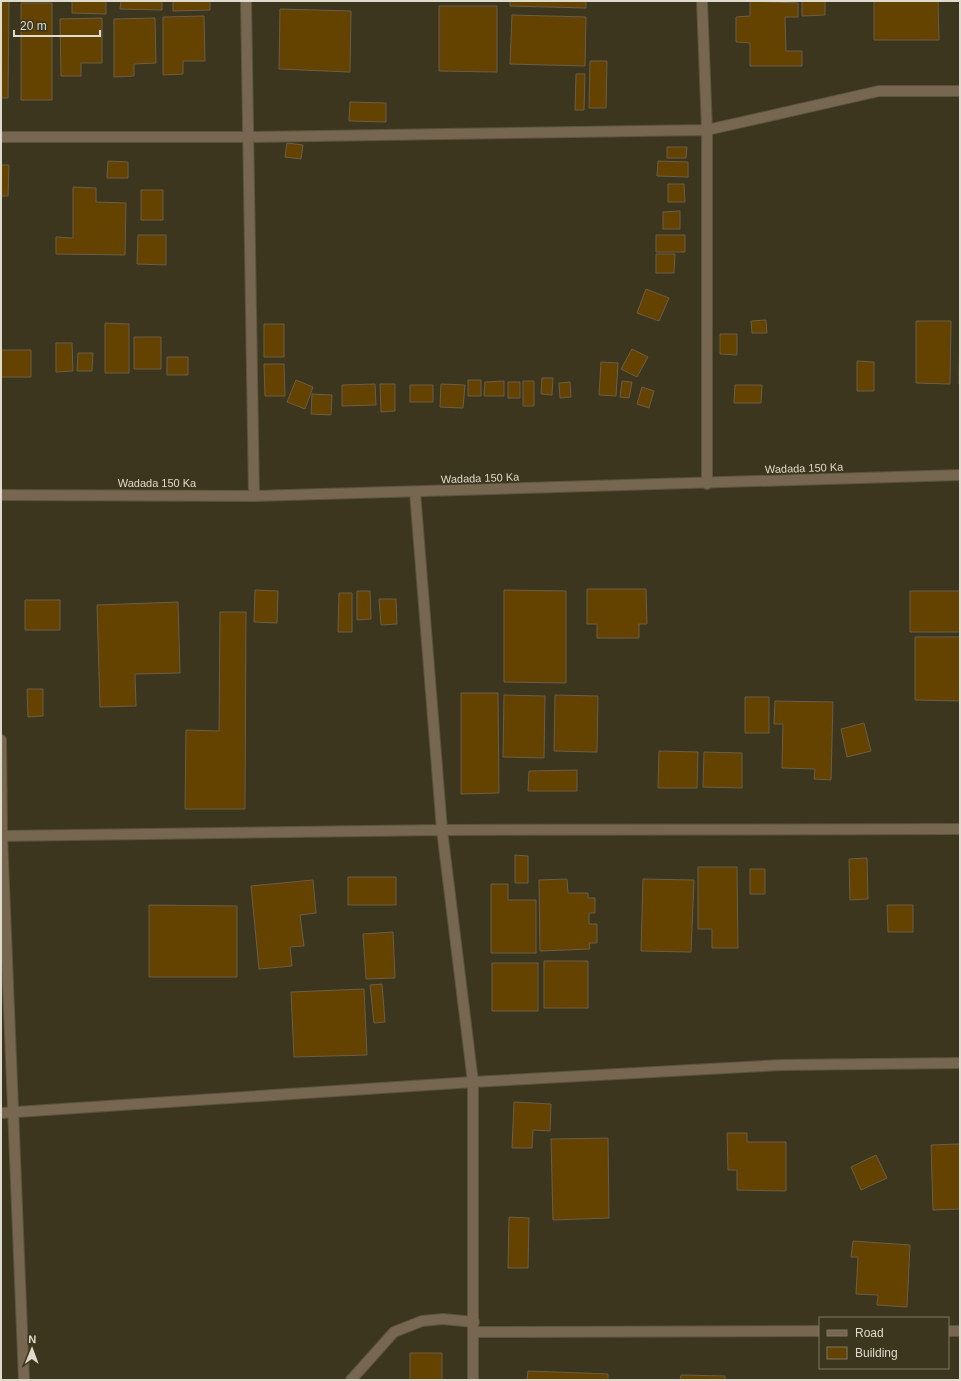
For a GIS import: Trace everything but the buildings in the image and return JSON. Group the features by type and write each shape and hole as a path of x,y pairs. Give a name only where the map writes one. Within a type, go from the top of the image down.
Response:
{"street":[{"path":"246,1 254,496"},
{"path":"702,1 707,130 707,484"},
{"path":"1,137 247,137 707,130 879,91 960,91"},
{"name":"Wadada 150 Ka","path":"1,495 254,496 707,484 960,475"},
{"path":"415,492 442,830 473,1082 473,1380"},
{"path":"1,740 2,836 24,1380"},
{"path":"2,836 442,830 960,829"},
{"path":"1,1113 473,1082 782,1066 960,1063"},
{"path":"351,1380 394,1332 422,1321 443,1319 474,1327 819,1331"},
{"path":"949,1331 960,1331"}]}
